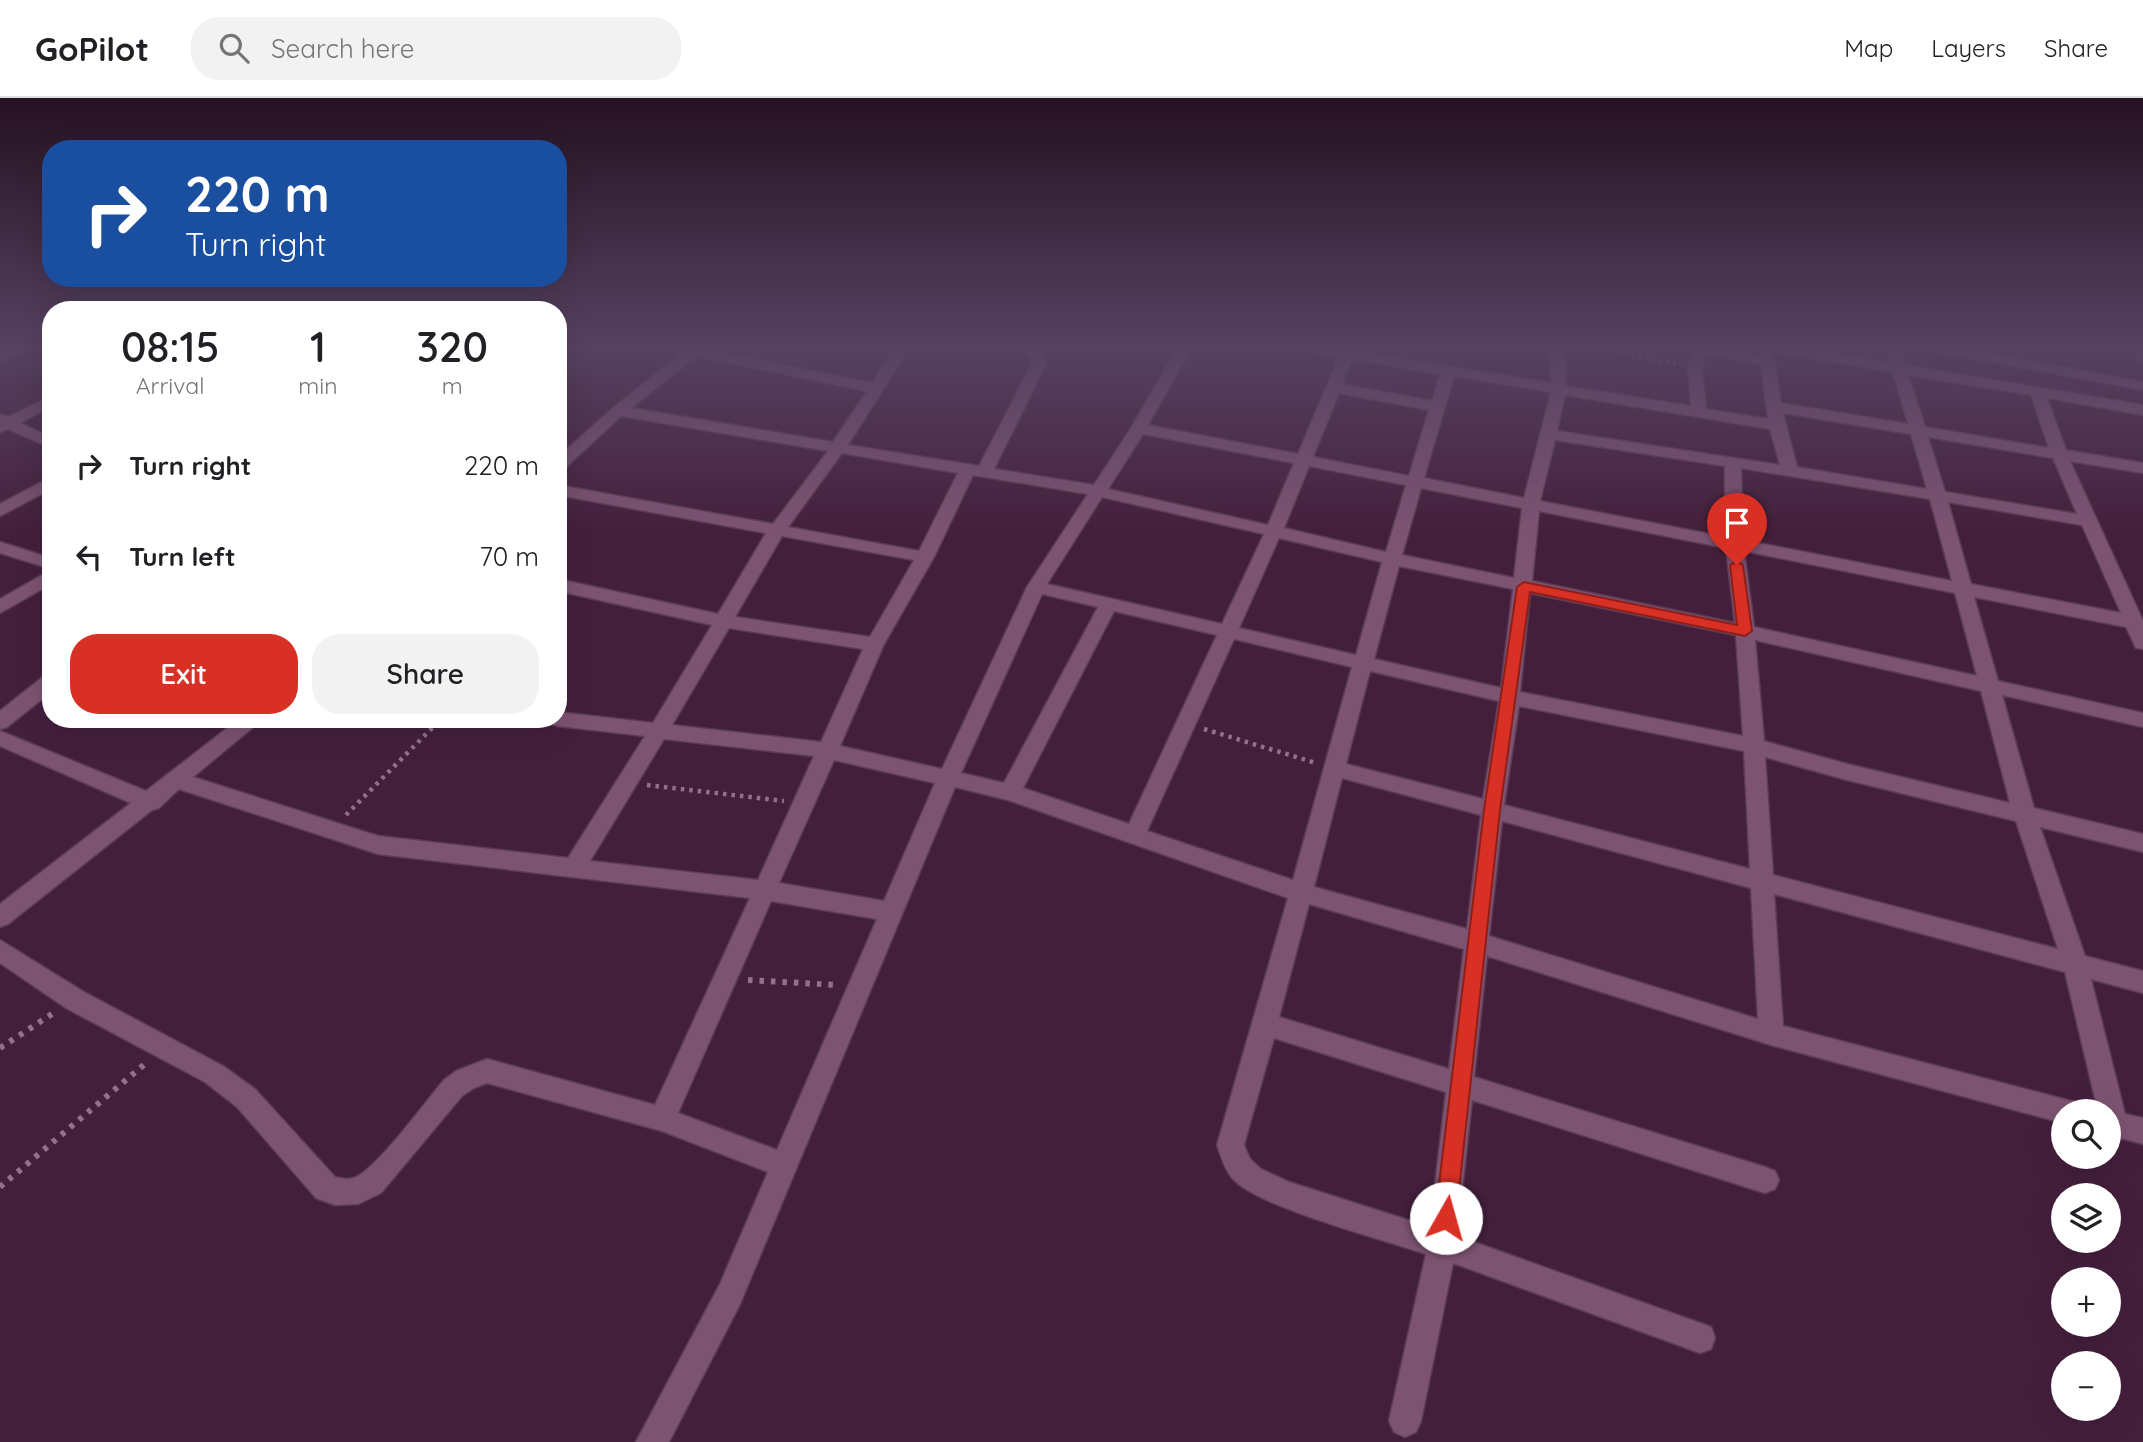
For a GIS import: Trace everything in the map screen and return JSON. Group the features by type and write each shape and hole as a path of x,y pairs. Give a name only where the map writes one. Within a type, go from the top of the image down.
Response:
{"street":[{"path":"3,423 35,408"},
{"path":"567,458 622,408"},
{"path":"575,866 778,530 837,449 863,408"},
{"path":"662,1119 722,979 875,644 1013,408"},
{"path":"652,1442 730,1294 948,778 1036,587 1150,408"},
{"path":"1135,834 1274,531 1325,408"},
{"path":"1438,408 1361,664 1266,1024 1230,1145 1240,1168 1251,1178 1285,1194 1442,1245 1700,1338"},
{"path":"1405,1421 1442,1245 1463,1084 1492,810 1524,587 1531,505 1555,408"},
{"path":"1668,408 1777,425"},
{"path":"1699,408 1699,413"},
{"path":"1776,408 1777,425 1790,471"},
{"path":"1780,408 2143,468"},
{"path":"1911,408 2024,813 2076,966 2106,1099"},
{"path":"2043,408 2059,454 2143,643"},
{"path":"618,411 1097,491 1394,559 1745,631 2143,720"},
{"path":"3,423 42,439"},
{"path":"1139,428 2134,622"},
{"path":"1548,435 1937,494 2090,521"},
{"path":"1733,463 1734,543 1745,631 1754,746 1771,1034"},
{"path":"0,511 42,487"},
{"path":"567,492 925,557"},
{"path":"0,547 42,561"},
{"path":"0,607 42,581"},
{"path":"567,587 723,621 875,644"},
{"path":"1036,587 1510,697 1754,746 1847,772 2143,843"},
{"path":"1010,792 1108,603"},
{"path":"0,722 42,688"},
{"path":"567,720 825,750 1010,792 1299,892 1476,943 1771,1034 2051,1107"},
{"path":"0,917 151,802 242,728"},
{"path":"0,738 151,802"},
{"path":"1333,768 2143,982"},
{"path":"177,780 378,845 764,890 893,912"},
{"path":"0,950 75,1000 214,1074 246,1098 326,1188 338,1192 349,1193 370,1185 453,1087 465,1079 487,1071 662,1119 786,1166"},
{"path":"1266,1024 1765,1180"},
{"path":"2121,1125 2143,1131"}],"path":[{"path":"1186,724 1333,768"},
{"path":"331,831 432,728"},
{"path":"625,782 802,803"},
{"path":"722,979 860,986"},
{"path":"0,1048 75,1000"},
{"path":"0,1187 163,1049"}],"route":[{"path":"1446,1218 1492,810 1524,587 1745,631 1737,565"}]}
